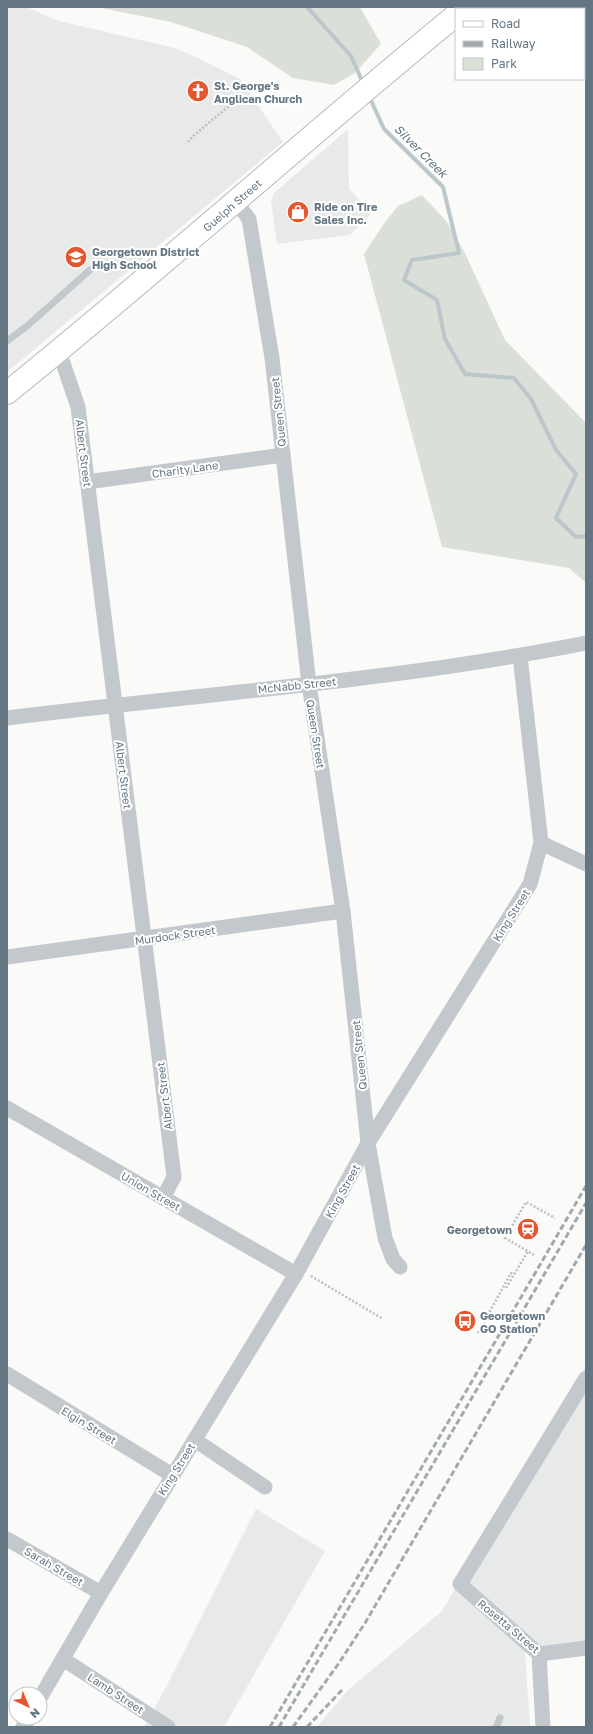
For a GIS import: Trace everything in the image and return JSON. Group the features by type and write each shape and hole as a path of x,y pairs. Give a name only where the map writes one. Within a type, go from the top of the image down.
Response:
{"main road":[{"name":"Guelph Street","path":"7,393 236,202 342,109 455,17"}],"street":[{"name":"Queen Street","path":"236,202 249,219 272,358 309,684 343,912 368,1143 385,1238 393,1259 400,1267"},
{"name":"Albert Street","path":"56,353 63,363 78,406 174,1177 163,1198"},
{"name":"Charity Lane","path":"87,482 283,455"},
{"name":"McNabb Street","path":"7,718 115,704 309,684 520,656 586,643"},
{"name":"King Street","path":"47,1686 172,1475 296,1274 368,1143 530,884 541,843 520,656"},
{"path":"541,843 586,864"},
{"name":"Murdock Street","path":"7,957 343,912"},
{"name":"Union Street","path":"7,1108 296,1274"},
{"name":"Elgin Street","path":"7,1374 172,1475"},
{"name":"Rosetta Street","path":"586,1378 460,1584 539,1654 586,1648"},
{"path":"195,1440 266,1487"},
{"name":"Sarah Street","path":"7,1539 101,1593"},
{"path":"539,1654 543,1727"},
{"name":"Lamb Street","path":"63,1659 168,1727"}],"lane":[{"path":"7,341 27,326 90,270"},
{"path":"496,1727 500,1718"}],"path":[{"path":"188,142 232,103"},
{"path":"214,112 217,116"},
{"path":"534,1255 505,1238 526,1202 555,1218"},
{"path":"506,1288 528,1251"},
{"path":"478,1333 511,1273 514,1275"},
{"path":"296,1274 309,1275 383,1319"}],"shaded area":[{"name":"Georgetown District High School","path":"7,7 26,7 59,21 175,48 202,60 240,79 283,142 7,372"},
{"path":"348,129 349,188 371,214 350,235 277,244 271,201 274,193"},
{"path":"586,1366 586,1642 525,1652 530,1727 317,1727 348,1690 442,1611"},
{"path":"256,1509 325,1551 224,1727 144,1727 165,1689"}],"green space":[{"path":"96,7 360,7 381,44 355,73 334,85 293,78 247,47 171,22"},
{"path":"422,195 447,222 465,253 505,340 586,423 586,583 569,568 442,547 364,254 385,222 398,206"}],"waterway":[{"name":"Silver Creek","path":"307,7 351,56 363,83"},
{"name":"Silver Creek","path":"369,96 384,129 443,187 459,253 412,260 404,280 437,300 445,339 465,374 514,378 531,399 556,450 576,474 556,518 576,537 586,536"}],"railway":[{"path":"270,1727 586,1186"},
{"path":"279,1727 586,1203"},
{"path":"293,1727 339,1663 365,1623 586,1245"},
{"path":"307,1727 342,1690"}],"place":[{"name":"St. George's Anglican Church","path":"198,91"},
{"name":"Ride on Tire Sales Inc.","path":"298,212"},
{"name":"Georgetown District High School","path":"76,257"},
{"name":"Georgetown","path":"528,1229"},
{"name":"Georgetown GO Station","path":"465,1321"}]}
